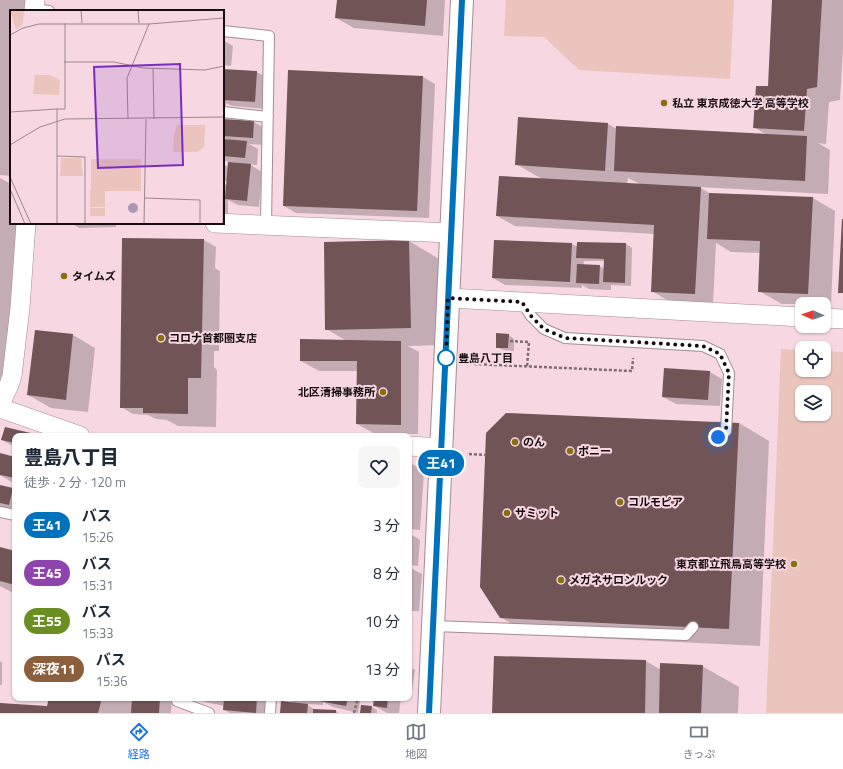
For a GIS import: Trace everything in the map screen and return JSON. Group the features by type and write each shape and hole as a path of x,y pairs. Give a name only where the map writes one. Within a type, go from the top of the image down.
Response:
{"street":[{"path":"429,713 462,0"},
{"path":"224,223 451,233"},
{"path":"0,404 12,376 20,308 26,224"},
{"path":"448,298 795,316"},
{"path":"831,318 843,319"},
{"path":"0,408 71,433"},
{"path":"412,446 441,448"}],"lane":[{"path":"224,31 269,36 266,224"},
{"path":"224,112 268,117"},
{"path":"522,302 531,316 544,329 565,338 703,346 720,354 729,373 726,431 718,437"},
{"path":"0,512 12,514"},
{"path":"433,626 686,635 693,627"},
{"path":"177,701 209,713"},
{"path":"270,713 271,701"}],"path":[{"path":"510,341 529,342 527,367"},
{"path":"474,364 632,371"},
{"path":"469,454 486,455"},
{"path":"354,713 357,701"}],"shaded area":[{"path":"506,0 734,0 730,79 579,70 544,37 504,36"},
{"name":"東京都立飛鳥高等学校","path":"781,349 795,350 795,377 831,377 831,351 843,352 843,713 766,713"}],"building":[{"path":"337,0 427,0 425,26 335,18"},
{"path":"772,0 822,0 817,87 807,89 804,131 753,128 756,86 768,86"},
{"path":"224,69 257,71 255,102 224,100"},
{"path":"288,70 423,76 417,211 283,206"},
{"path":"518,117 608,123 605,171 515,165"},
{"path":"224,119 254,121 253,138 224,136"},
{"path":"616,126 807,136 805,181 614,171"},
{"path":"224,139 247,141 245,158 224,156"},
{"path":"228,162 251,164 247,201 225,199"},
{"path":"499,176 701,187 695,294 651,292 654,225 496,216"},
{"path":"709,193 813,197 808,294 758,292 760,241 707,239"},
{"path":"842,219 843,293 838,293"},
{"path":"122,238 204,239 201,378 188,378 188,414 143,413 143,408 120,408"},
{"path":"409,240 411,328 325,330 324,242"},
{"path":"494,240 572,243 570,282 492,278"},
{"path":"577,242 626,243 625,283 603,282 604,259 576,258"},
{"path":"577,264 600,265 599,284 576,283"},
{"path":"35,330 73,334 66,400 27,395"},
{"path":"496,333 509,334 508,348 496,348"},
{"path":"300,339 401,341 401,425 356,424 357,361 300,361"},
{"path":"664,368 710,371 708,400 662,397"},
{"path":"506,413 739,423 729,629 500,618 480,587 486,433"},
{"path":"5,427 31,433 12,433 12,442 1,440"},
{"path":"0,453 12,456 12,477 0,475"},
{"path":"0,485 12,488 9,505 0,503"},
{"path":"0,547 12,550 12,584 0,581"},
{"path":"494,656 646,660 645,713 492,713"},
{"path":"660,663 703,665 701,713 659,713"},
{"path":"48,701 101,701 98,713 0,713 0,703 47,706"},
{"path":"132,701 160,701 159,713 131,713"},
{"path":"224,701 257,701 256,713 223,710"},
{"path":"281,701 308,704 307,713 280,713"},
{"path":"319,701 347,701 346,706"},
{"path":"374,701 388,701 387,708 373,706"},
{"path":"361,705 372,706 371,713 360,713"},
{"path":"313,709 336,710 336,713 313,713"}],"bus line":[{"name":"王41","path":"429,713 462,0"}],"place":[{"name":"私立 東京成徳大学 高等学校","path":"664,103"},
{"name":"タイムズ","path":"64,276"},
{"name":"コロナ首都圏支店","path":"161,338"},
{"name":"豊島八丁目","path":"446,358"},
{"name":"北区清掃事務所","path":"383,392"},
{"name":"のん","path":"515,442"},
{"name":"ポニー","path":"570,451"},
{"name":"コルモピア","path":"620,502"},
{"name":"サミット","path":"507,513"},
{"name":"東京都立飛鳥高等学校","path":"794,564"},
{"name":"メガネサロンルック","path":"561,580"}],"route":[{"path":"446,358 448,298 522,302 531,316 544,329 565,338 703,346 720,354 729,373 726,431 718,437"}]}
